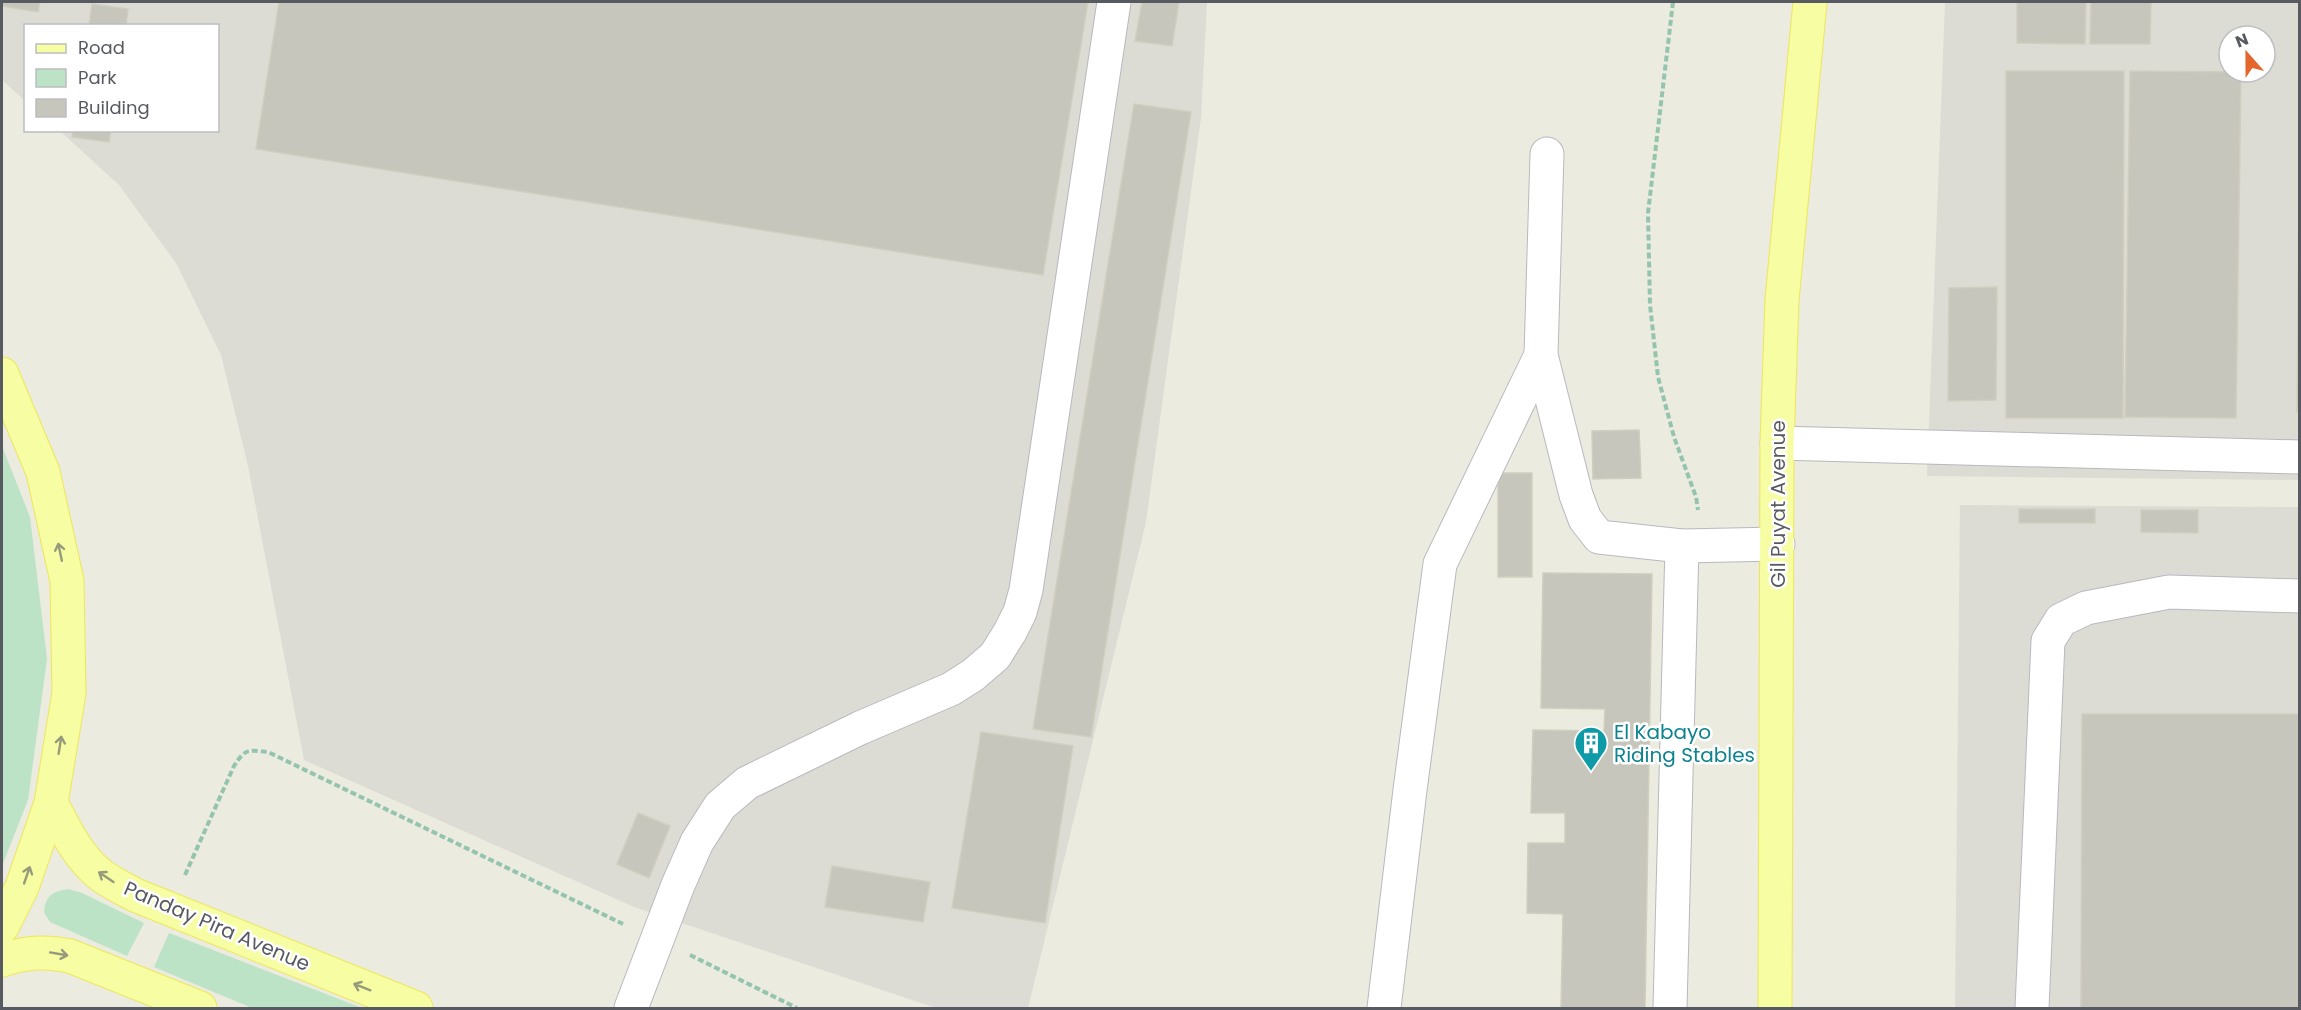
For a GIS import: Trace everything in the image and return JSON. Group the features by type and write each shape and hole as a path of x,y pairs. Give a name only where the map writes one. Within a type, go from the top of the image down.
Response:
{"main road":[{"name":"Gil Puyat Avenue","path":"1775,1008 1778,443 1782,300 1810,2"},
{"path":"2,374 43,472 67,581 69,693 51,803 22,887 2,927"},
{"name":"Panday Pira Avenue","path":"51,803 84,859 102,876 135,895 416,1008"},
{"path":"2,960 24,953 50,952 70,956 200,1008"}],"lane":[{"path":"631,1008 697,842 720,806 756,778 860,728 943,693 973,675 995,656 1020,612 1026,590 1114,2"},
{"path":"1547,154 1541,356 1576,495 1585,519 1599,537 1692,546 1778,544"},
{"path":"1384,1008 1440,564 1541,356"},
{"path":"1778,443 2300,457"},
{"path":"1670,1008 1692,546"},
{"path":"2032,1008 2048,642 2061,620 2086,608 2169,592 2300,596"}],"path":[{"path":"1673,2 1648,213 1650,305 1658,377 1674,437 1696,497 1692,546"},
{"path":"189,865 234,766 243,752 248,750 268,752 615,921 658,939 796,1008"}],"shaded area":[{"path":"2,2 1207,2 1201,118 1146,522 1028,1008 936,1008 634,907 304,760 248,466 221,355 176,263 119,185 61,132 219,132 219,24 24,24 24,100 2,80"},
{"path":"1945,2 2299,2 2299,480 1927,476"},
{"path":"1960,505 2299,507 2299,1008 1955,1008"}],"green space":[{"path":"2,446 30,517 47,659 28,800 2,866"},
{"path":"68,889 82,893 144,923 127,956 50,922 44,912 48,898 58,891"},
{"path":"169,933 362,1008 252,1008 154,967"}],"building":[{"path":"2,2 40,2 38,12 2,6"},
{"path":"279,2 1088,2 1043,275 256,149"},
{"path":"1142,2 1179,2 1172,46 1135,41"},
{"path":"2017,2 2086,2 2085,44 2017,43"},
{"path":"2091,2 2151,2 2150,44 2090,44"},
{"path":"92,4 128,9 126,24 89,24"},
{"path":"2300,66 2300,412 2297,412"},
{"path":"2006,71 2124,71 2123,418 2006,418"},
{"path":"2130,71 2217,72 2217,84 2241,84 2236,418 2125,417"},
{"path":"1134,104 1191,112 1091,737 1033,729"},
{"path":"73,132 111,132 109,142 72,137"},
{"path":"1997,287 1996,400 1948,401 1949,288"},
{"path":"1639,430 1641,478 1593,479 1592,431"},
{"path":"1498,473 1532,473 1532,577 1498,577"},
{"path":"2019,509 2095,509 2095,523 2019,523"},
{"path":"2141,510 2198,510 2198,533 2141,532"},
{"name":"El Kabayo Riding Stables","path":"1543,573 1652,574 1645,1008 1561,1008 1563,914 1527,913 1528,843 1565,843 1565,813 1531,813 1533,730 1604,731 1605,709 1541,708"},
{"path":"2082,714 2300,714 2300,1008 2081,1008"},
{"path":"981,732 1073,746 1045,923 952,908"},
{"path":"638,813 670,826 649,878 617,864"},
{"path":"832,866 930,882 923,922 825,907"}],"place":[{"name":"El Kabayo Riding Stables","path":"1591,772"}]}
